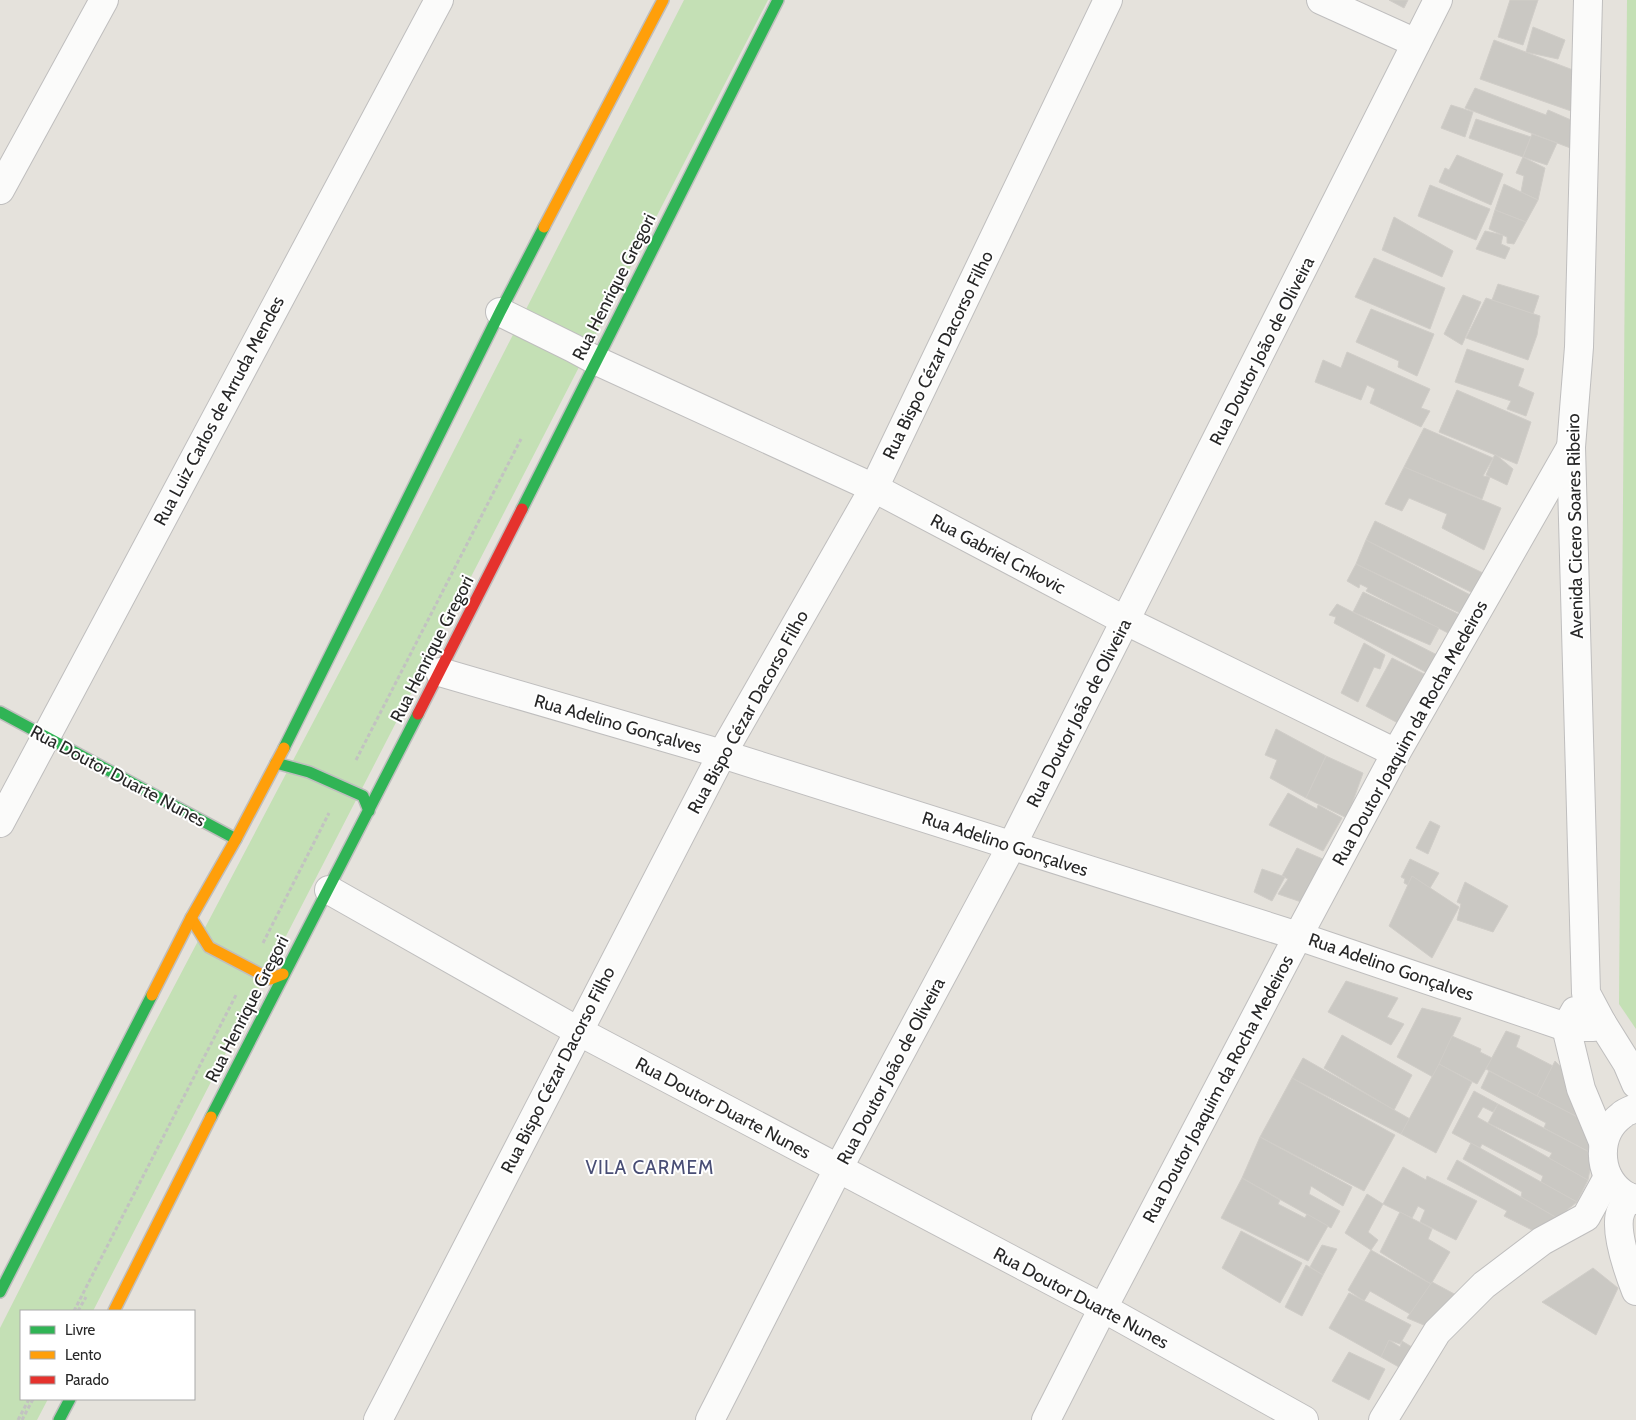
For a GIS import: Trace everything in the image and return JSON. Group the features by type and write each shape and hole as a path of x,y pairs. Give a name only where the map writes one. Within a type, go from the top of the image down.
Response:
{"main road":[{"path":"0,1292 191,918 276,763 500,312 663,0"},
{"name":"Rua Henrique Gregori","path":"115,1310 283,974 329,890 440,672 778,0"},
{"name":"Rua Doutor Duarte Nunes","path":"0,712 236,839"},
{"path":"276,763 309,772 363,796 369,811"},
{"path":"191,918 209,947 270,979 283,974"},
{"path":"59,1420 69,1400"}],"street":[{"path":"0,190 104,0"},
{"name":"Rua Luiz Carlos de Arruda Mendes","path":"0,823 438,0"},
{"name":"Rua Bispo Cézar Dacorso Filho","path":"378,1420 722,754 874,488 1108,0"},
{"path":"1321,0 1416,43"},
{"name":"Rua Doutor João de Oliveira","path":"710,1420 838,1169 1011,847 1438,0"},
{"name":"Avenida Cicero Soares Ribeiro","path":"1586,993 1571,447 1579,347 1588,0"},
{"name":"Rua Gabriel Cnkovic","path":"500,312 597,361 874,488 1126,621 1396,753"},
{"name":"Rua Doutor Joaquim da Rocha Medeiros","path":"1046,1420 1298,936 1396,753 1571,447"},
{"name":"Rua Adelino Gonçalves","path":"440,672 722,754 1011,847 1298,936 1566,1027 1593,1027 1602,1023"},
{"name":"Rua Doutor Duarte Nunes","path":"329,890 578,1031 1103,1308 1304,1420"},
{"path":"1586,993 1627,1063 1636,1084"},
{"path":"1586,993 1566,1027 1581,1088 1603,1142"},
{"path":"1636,1108 1622,1114 1610,1126 1603,1142 1602,1152 1604,1169 1608,1178 1622,1193 1628,1203 1620,1238 1628,1272 1636,1291"},
{"path":"1382,1420 1437,1332 1484,1285 1542,1241 1586,1217 1608,1178"}],"path":[{"path":"75,1310 524,434"},
{"path":"20,1420 30,1400"}],"green space":[{"path":"684,0 768,0 94,1310 20,1310 20,1400 47,1400 37,1420 0,1420 0,1328 148,1036 379,597"},
{"path":"1627,0 1636,0 1636,1029 1619,1004"}],"building":[{"path":"1389,0 1408,0 1404,8"},
{"path":"1510,0 1538,0 1523,45 1498,37"},
{"path":"1533,27 1565,40 1558,59 1526,52"},
{"path":"1494,40 1573,70 1571,111 1480,79"},
{"path":"1475,88 1546,115 1548,110 1571,120 1573,149 1465,108"},
{"path":"1451,105 1473,112 1465,137 1441,128"},
{"path":"1476,119 1531,137 1523,157 1469,138"},
{"path":"1532,134 1557,143 1547,165 1523,157"},
{"path":"1457,155 1503,174 1491,205 1439,182 1445,168 1449,170"},
{"path":"1523,157 1545,168 1538,200 1521,192 1524,176 1516,173"},
{"path":"1504,184 1538,200 1526,222 1495,210"},
{"path":"1430,185 1490,209 1476,240 1418,216"},
{"path":"1495,210 1526,222 1514,244 1507,243 1507,237 1489,229"},
{"path":"1394,217 1453,251 1442,277 1382,250"},
{"path":"1485,231 1503,235 1501,244 1510,248 1505,259 1476,249"},
{"path":"1374,258 1445,288 1430,329 1355,297"},
{"path":"1498,284 1539,296 1533,314 1492,300"},
{"path":"1463,295 1481,302 1462,345 1444,334"},
{"path":"1486,298 1540,316 1537,335 1528,360 1466,338"},
{"path":"1371,309 1434,334 1417,376 1398,367 1399,361 1356,342"},
{"path":"1467,349 1524,369 1518,386 1534,393 1526,416 1507,409 1511,401 1455,382"},
{"path":"1347,352 1430,389 1421,408 1430,411 1421,427 1370,403 1375,389 1367,385 1361,400 1315,382 1323,360 1341,368"},
{"path":"1457,390 1531,422 1517,464 1439,432"},
{"path":"1424,428 1493,458 1483,476 1490,477 1482,499 1404,467"},
{"path":"1495,454 1513,469 1507,485 1486,475"},
{"path":"1404,467 1501,508 1484,550 1442,528 1447,514 1409,498 1402,511 1385,504"},
{"path":"1375,521 1485,574 1477,595 1366,540"},
{"path":"1366,540 1474,597 1464,615 1356,564"},
{"path":"1356,564 1462,616 1452,635 1366,591 1368,588 1360,584 1359,588 1347,581"},
{"path":"1363,592 1439,628 1430,645 1353,612"},
{"path":"1337,604 1443,658 1433,676 1334,623 1336,617 1329,615"},
{"path":"1364,643 1385,655 1380,669 1374,667 1358,702 1341,693"},
{"path":"1392,658 1432,678 1398,723 1366,706"},
{"path":"1276,729 1326,756 1306,798 1270,778 1277,760 1265,755"},
{"path":"1326,756 1363,773 1347,818 1306,798"},
{"path":"1288,793 1317,809 1318,805 1342,818 1323,851 1269,825"},
{"path":"1430,821 1440,826 1428,854 1416,848"},
{"path":"1297,848 1332,863 1310,905 1278,894 1288,879 1282,876"},
{"path":"1410,859 1439,873 1430,888 1412,876 1408,885 1404,883 1405,879 1401,877"},
{"path":"1262,869 1285,877 1272,901 1254,892"},
{"path":"1412,876 1459,907 1432,958 1389,926"},
{"path":"1465,882 1508,906 1493,932 1457,920 1461,904 1457,902"},
{"path":"1346,981 1398,998 1387,1017 1404,1024 1391,1045 1328,1012"},
{"path":"1422,1008 1461,1018 1433,1077 1397,1057"},
{"path":"1506,1031 1520,1036 1516,1047 1553,1066 1537,1096 1486,1069"},
{"path":"1342,1035 1412,1075 1394,1110 1324,1068"},
{"path":"1452,1036 1481,1049 1480,1052 1492,1058 1477,1084 1439,1064"},
{"path":"1303,1058 1410,1119 1401,1134 1292,1078"},
{"path":"1555,1061 1565,1071 1587,1122 1537,1096"},
{"path":"1439,1064 1472,1082 1436,1153 1401,1134"},
{"path":"1489,1071 1587,1122 1593,1154 1544,1128 1546,1123 1481,1088"},
{"path":"1292,1078 1395,1135 1364,1191 1260,1137"},
{"path":"1474,1091 1498,1104 1493,1112 1483,1107 1477,1117 1588,1180 1577,1202 1541,1182 1543,1176 1482,1144 1480,1148 1452,1133"},
{"path":"1498,1104 1593,1154 1588,1180 1549,1158 1552,1153 1488,1123"},
{"path":"1260,1137 1352,1187 1343,1206 1311,1186 1309,1194 1340,1211 1331,1228 1242,1178"},
{"path":"1471,1143 1577,1202 1557,1218 1521,1197 1522,1192 1463,1159"},
{"path":"1457,1160 1557,1218 1540,1234 1504,1216 1507,1211 1447,1179"},
{"path":"1403,1167 1426,1180 1427,1176 1477,1201 1456,1240 1420,1222 1425,1210 1418,1206 1412,1218 1383,1204"},
{"path":"1242,1178 1280,1200 1278,1204 1305,1218 1307,1214 1328,1226 1308,1261 1221,1218"},
{"path":"1367,1194 1383,1204 1368,1232 1378,1240 1371,1250 1345,1233"},
{"path":"1400,1212 1432,1229 1428,1239 1450,1252 1431,1284 1380,1252"},
{"path":"1241,1231 1302,1263 1280,1303 1222,1268"},
{"path":"1322,1245 1337,1249 1323,1275 1310,1267"},
{"path":"1371,1250 1431,1284 1410,1314 1370,1291 1364,1301 1348,1290"},
{"path":"1306,1265 1323,1275 1302,1316 1285,1307"},
{"path":"1593,1268 1618,1288 1596,1335 1542,1302"},
{"path":"1432,1282 1458,1296 1431,1328 1407,1318"},
{"path":"1349,1293 1411,1325 1400,1344 1389,1340 1381,1357 1329,1328"},
{"path":"1389,1340 1400,1347 1402,1341 1415,1349 1406,1371 1381,1357"},
{"path":"1349,1352 1385,1369 1369,1400 1332,1381"}],"traffic: fast":[{"path":"522,509 778,0"},
{"path":"284,748 544,227"},
{"path":"0,712 236,839"},
{"path":"211,1117 418,714"},
{"path":"276,763 309,772 363,796 369,811"},
{"path":"0,1292 152,995"},
{"path":"59,1420 69,1400"}],"traffic: slow":[{"path":"544,227 663,0"},
{"path":"152,995 191,918 236,839 284,748"},
{"path":"191,918 209,947 270,979 283,974"},
{"path":"114,1310 211,1117"}],"traffic: jam":[{"path":"418,714 522,509"}],"district":[{"name":"VILA CARMEM","path":"650,1167"}]}
